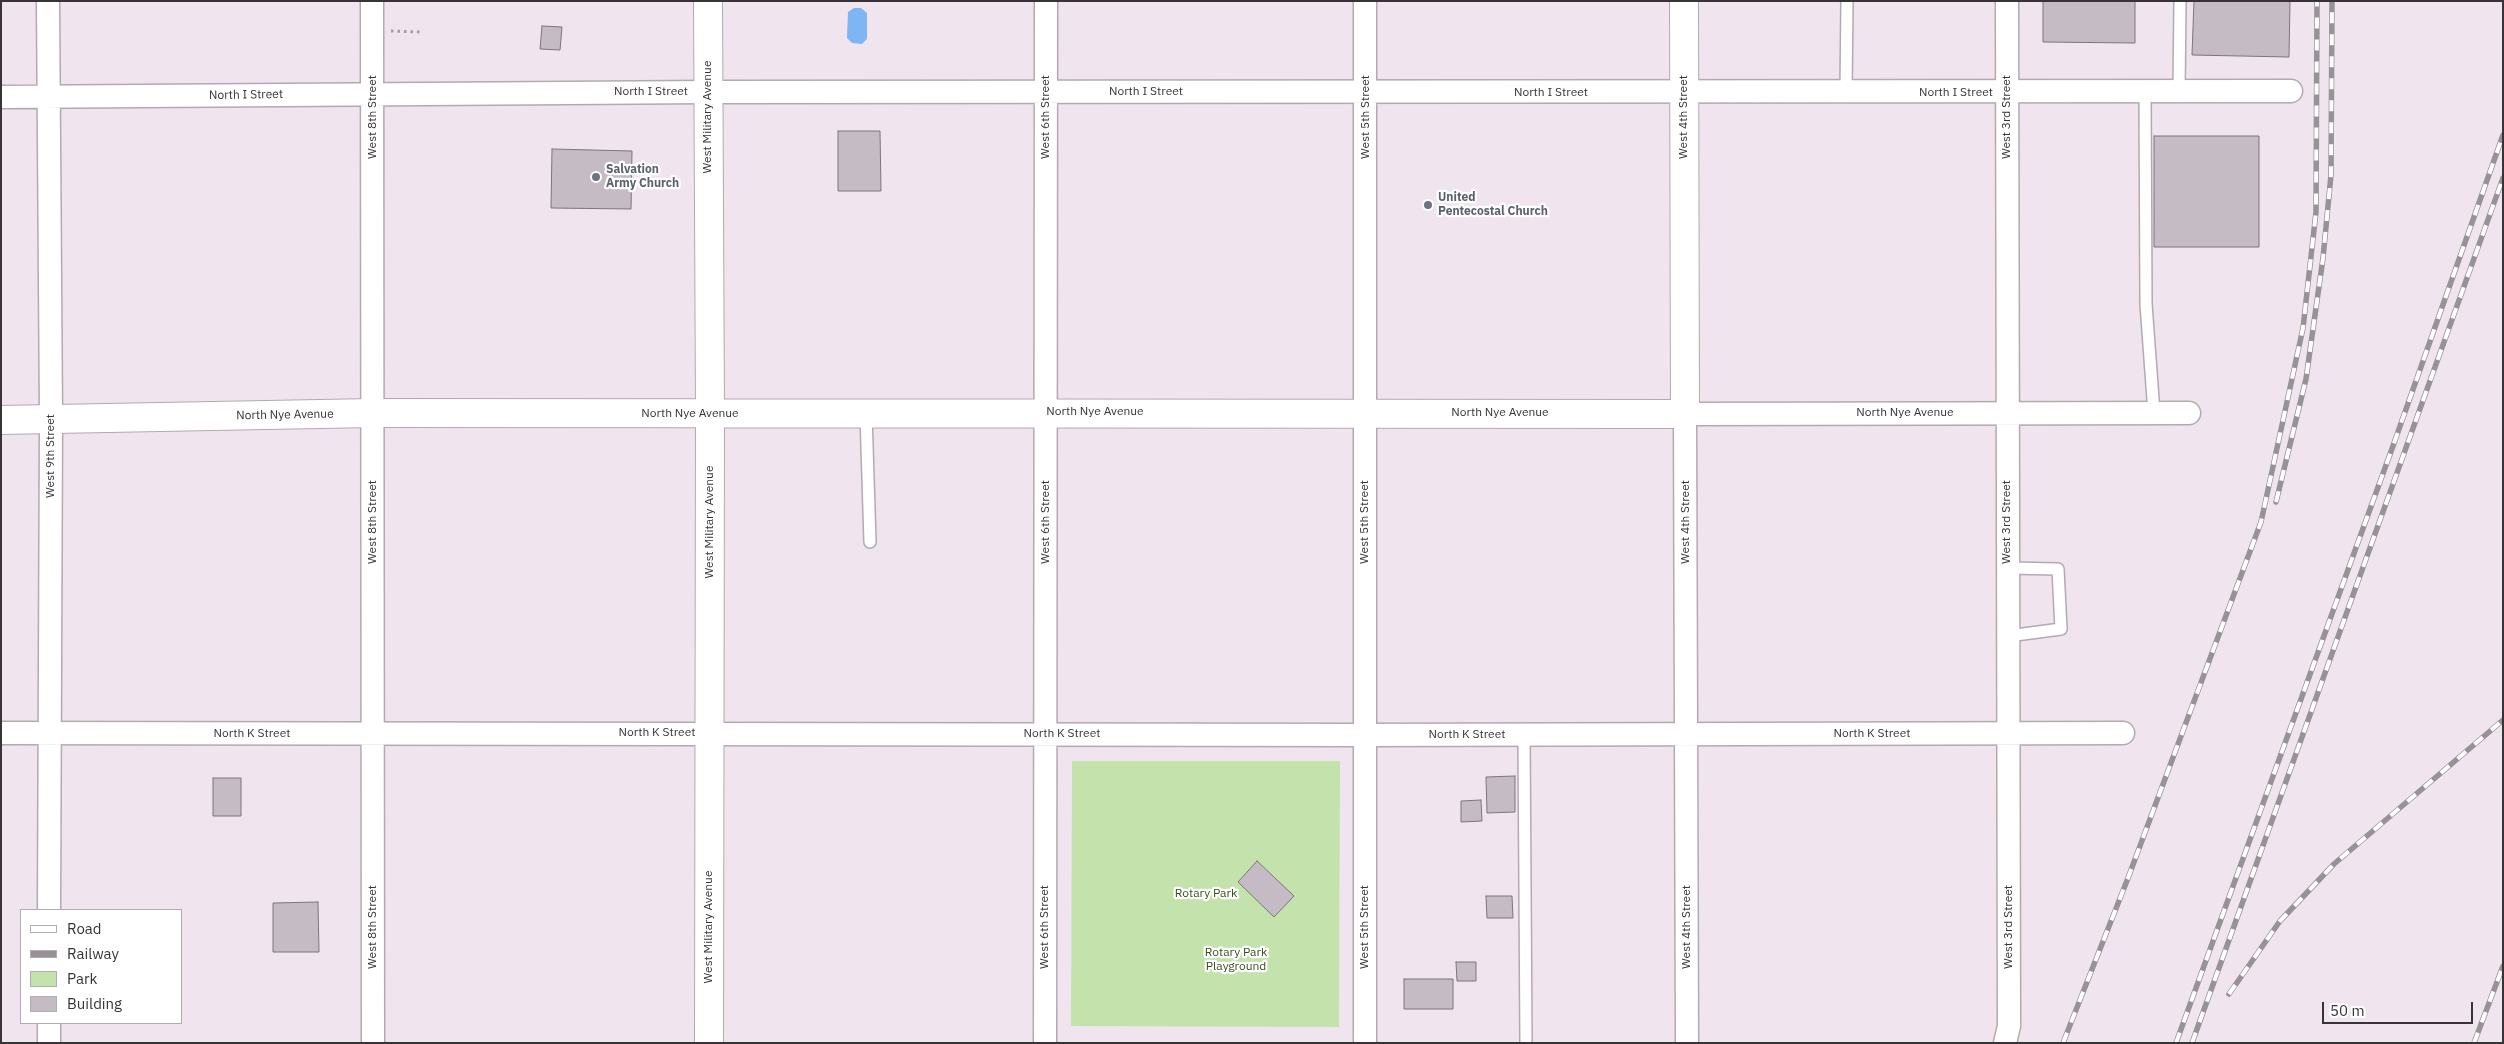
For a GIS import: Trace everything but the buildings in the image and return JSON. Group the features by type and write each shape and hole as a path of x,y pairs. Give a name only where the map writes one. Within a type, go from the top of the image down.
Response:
{"street":[{"name":"West 9th Street","path":"48,1 51,420 49,909"},
{"name":"West 8th Street","path":"372,1 373,1043"},
{"name":"West Military Avenue","path":"708,1 710,414 709,1043"},
{"name":"West 6th Street","path":"1045,1043 1046,1"},
{"name":"West 5th Street","path":"1365,1 1365,1043"},
{"name":"West 4th Street","path":"1684,1 1687,1043"},
{"name":"West 3rd Street","path":"2005,1043 2010,1026 2007,1"},
{"name":"North I Street","path":"1,97 708,92 2007,93 2291,91"},
{"name":"North Nye Avenue","path":"1,420 373,413 2189,413"},
{"name":"North K Street","path":"1,733 373,735 710,733 1365,735 2123,733"},
{"path":"49,1024 49,1043"}],"lane":[{"path":"1846,92 1847,1"},
{"path":"2180,1 2180,92"},
{"path":"2145,92 2146,304 2154,413"},
{"path":"866,413 870,542"},
{"path":"2008,568 2058,569 2061,629 2008,636"},
{"path":"1524,735 1526,1043"}],"path":[{"path":"386,31 421,32"}],"green space":[{"name":"Rotary Park","path":"1072,761 1340,761 1339,1027 1071,1026"}],"water":[{"path":"854,8 861,8 867,13 867,39 862,44 852,43 847,38 848,12"}],"railway":[{"path":"2063,1043 2128,878 2261,522 2303,328 2316,212 2317,1"},
{"path":"2276,502 2306,379 2323,258 2331,175 2332,1"},
{"path":"2176,1043 2393,446 2503,135"},
{"path":"2192,1043 2503,178"},
{"path":"2229,994 2280,921 2334,864 2503,720"},
{"path":"2474,1043 2503,966"}],"place":[{"name":"Salvation Army Church","path":"596,177"},
{"name":"United Pentecostal Church","path":"1428,205"}],"park label":[{"name":"Rotary Park Playground","path":"1236,960"}]}
